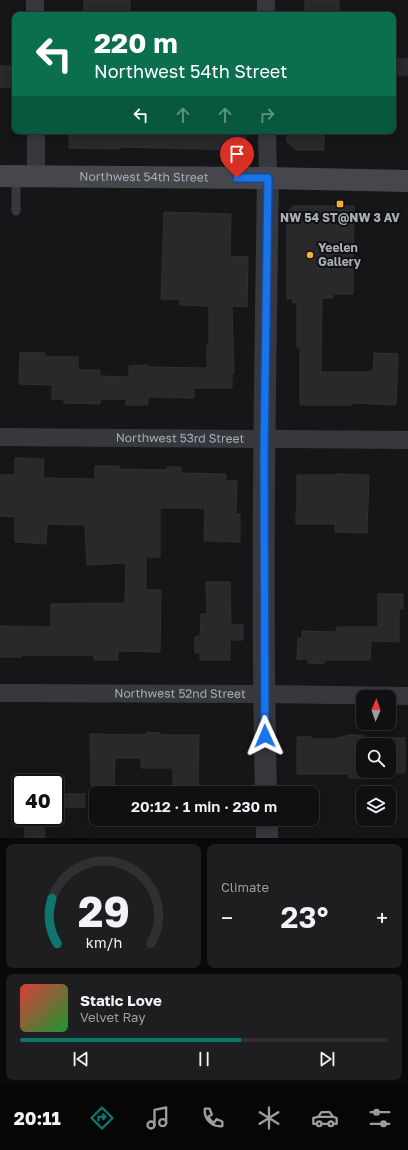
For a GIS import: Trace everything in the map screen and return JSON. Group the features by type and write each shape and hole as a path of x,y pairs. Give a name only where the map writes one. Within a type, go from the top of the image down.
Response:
{"main road":[{"name":"Northwest 54th Street","path":"17,177 268,178 408,181"}],"street":[{"path":"35,0 35,12"},
{"path":"266,0 266,12"},
{"path":"17,177 35,134"},
{"path":"266,786 264,694 264,440 268,178 267,134"},
{"name":"Northwest 53rd Street","path":"0,437 408,440"},
{"name":"Northwest 52nd Street","path":"0,693 408,696"},
{"path":"266,826 267,838"}],"lane":[{"path":"16,211 17,177"}],"building":[{"path":"84,0 130,0 130,12 84,12"},
{"path":"305,0 339,0 339,12 305,12"},
{"path":"396,59 408,59 408,75 396,75"},
{"path":"0,66 12,66 12,87 0,87"},
{"path":"69,134 246,134 245,150 119,147 119,149 69,148"},
{"path":"287,134 324,134 324,150 296,150 287,142"},
{"path":"293,206 354,206 353,294 333,294 333,298 322,298 321,372 373,372 374,353 398,354 396,405 352,403 352,405 300,405 300,347 297,347 297,302 293,303 293,299 287,299 287,213"},
{"path":"164,212 231,214 230,256 248,257 247,307 232,306 234,373 232,373 232,388 194,388 194,398 148,397 148,405 126,405 126,399 100,399 100,404 64,403 64,399 52,399 52,385 19,384 20,352 45,353 45,357 78,357 78,370 100,370 100,376 129,377 129,366 148,365 148,367 207,368 207,345 209,346 209,306 180,305 180,299 161,299"},
{"path":"15,458 44,459 43,478 95,479 95,466 119,466 119,469 167,470 167,467 181,467 181,473 226,474 226,481 237,481 236,514 240,514 240,542 204,541 205,508 160,508 160,557 146,557 146,590 161,590 160,652 118,651 118,660 94,660 94,655 21,655 21,657 0,657 0,626 51,627 51,604 125,603 126,563 87,565 85,525 47,524 46,544 15,542 15,517 0,516 0,475 15,475"},
{"path":"297,475 369,475 367,533 335,532 335,524 296,524"},
{"path":"206,582 230,582 231,625 243,625 243,640 230,640 230,660 200,660 200,653 195,653 195,637 200,636 201,614 207,614"},
{"path":"378,594 403,594 403,609 399,609 399,642 371,641 370,660 324,660 324,664 308,663 308,659 297,659 298,638 302,638 302,631 336,632 337,627 378,627"},
{"path":"147,732 160,733 160,735 199,735 198,786 173,786 173,768 141,768 141,758 115,758 114,786 91,786 90,734 147,735"},
{"path":"349,735 363,735 363,738 356,738 356,778 349,778 349,774 297,774 297,737 312,737 312,739 335,739"},
{"path":"396,738 405,738 405,773 396,773"},
{"path":"64,794 85,794 85,807 64,807"},
{"path":"25,826 44,826 45,838 25,838"}],"place":[{"name":"NW 54 ST@NW 3 AV","path":"340,204"},
{"name":"Yeelen Gallery","path":"310,255"}],"route":[{"path":"237,178 268,178 264,456 265,736"}]}
